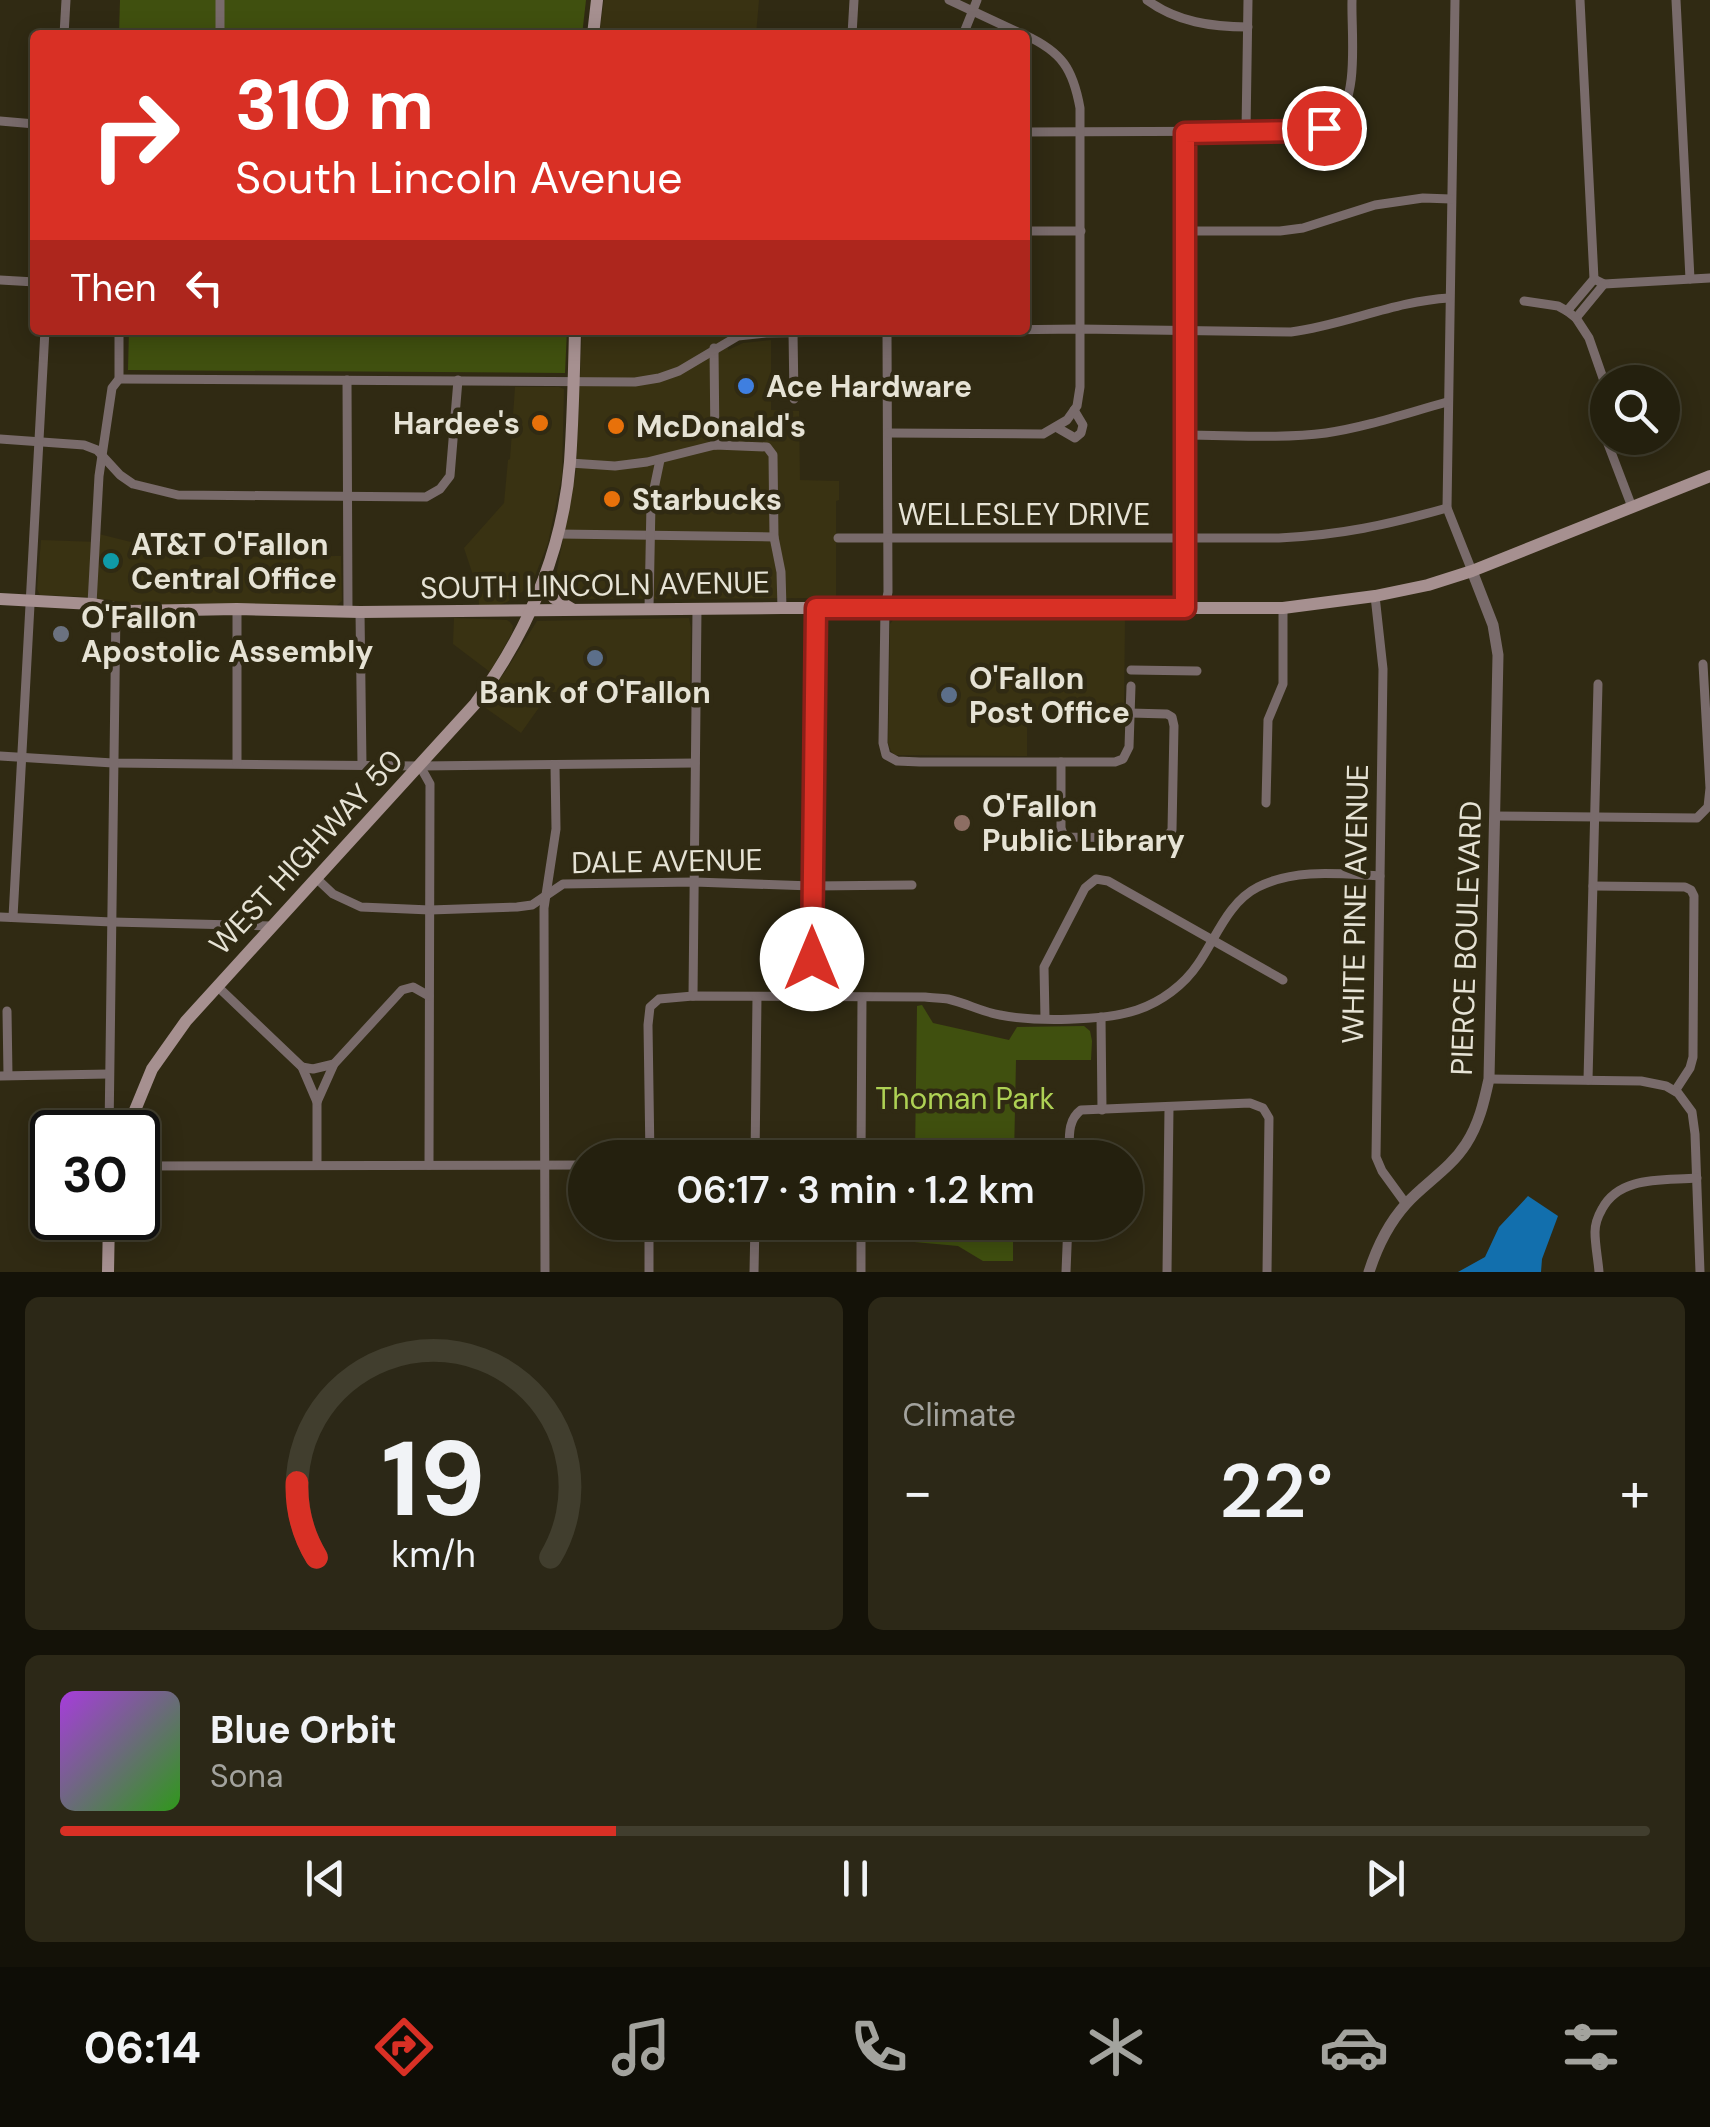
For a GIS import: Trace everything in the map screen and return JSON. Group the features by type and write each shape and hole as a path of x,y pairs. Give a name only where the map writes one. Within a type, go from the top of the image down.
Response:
{"main road":[{"path":"593,30 597,0"},
{"name":"WEST HIGHWAY 50","path":"135,1110 152,1070 186,1021 420,766 484,692 511,649 532,610 558,534 570,463 576,335"},
{"name":"SOUTH LINCOLN AVENUE","path":"0,600 92,604 116,609 354,611 1283,608 1428,585 1710,476"},
{"path":"494,611 524,598 544,579 554,598 574,610"},
{"path":"108,1272 109,1240"}],"street":[{"path":"64,30 66,0"},
{"path":"220,0 220,30"},
{"path":"852,30 854,0"},
{"path":"949,0 974,5 1016,30"},
{"path":"1147,0 1182,18 1213,27 1248,27"},
{"path":"1246,131 1248,0"},
{"path":"1030,132 1185,133 1324,128 1338,118 1348,103 1352,0"},
{"path":"1455,0 1447,508 1472,571"},
{"path":"1572,314 1599,281 1580,0"},
{"path":"1676,0 1690,279"},
{"path":"965,30 974,5"},
{"path":"888,433 1043,434 1067,420 1074,410 1080,387 1082,133 1076,86 1066,64 1051,48 1030,38"},
{"path":"0,121 30,124"},
{"path":"1185,133 1185,608"},
{"path":"1184,231 1280,231 1304,228 1387,203 1451,199"},
{"path":"1030,231 1081,231"},
{"path":"1599,281 1710,278"},
{"path":"0,280 30,282"},
{"path":"1030,330 1291,332 1323,328 1420,300 1449,298"},
{"path":"1524,301 1558,306 1572,314 1589,338 1604,381 1608,444 1632,507"},
{"path":"13,918 45,335"},
{"path":"92,604 99,476 112,388 119,379 120,335"},
{"path":"119,379 635,382 679,371 714,348 748,335"},
{"path":"787,335 794,399"},
{"path":"886,335 888,592 883,743 886,755 904,762 1115,762 1124,759 1130,748 1131,686"},
{"path":"714,348 715,445"},
{"path":"347,380 346,498 362,766"},
{"path":"0,439 84,445 98,450 133,484 178,495 426,497 440,489 450,476 458,380"},
{"path":"1185,435 1326,433 1447,402"},
{"path":"1056,427 1075,438 1081,433 1083,425 1074,410"},
{"path":"570,463 615,466 660,460 715,445 767,447 772,455 774,536 782,608"},
{"path":"649,608 651,504 660,460"},
{"name":"WELLESLEY DRIVE","path":"838,538 1279,538 1376,528 1447,508"},
{"path":"558,534 774,536"},
{"name":"PIERCE BOULEVARD","path":"1369,1272 1387,1230 1406,1204 1445,1170 1465,1145 1480,1116 1489,1079 1498,655 1493,625 1472,571"},
{"name":"WHITE PINE AVENUE","path":"1375,596 1383,668 1376,1157 1406,1204"},
{"path":"693,996 697,608"},
{"path":"812,996 816,608"},
{"path":"1266,804 1268,720 1283,684 1283,608"},
{"path":"109,1110 116,609"},
{"path":"236,764 237,609"},
{"path":"1495,816 1697,818 1710,801 1703,664"},
{"path":"1131,670 1197,671"},
{"path":"1588,1080 1598,684"},
{"path":"1061,762 1064,837 1168,835 1172,830 1172,718 1167,714 1130,713"},
{"path":"0,756 114,764 696,764"},
{"path":"420,766 430,784 429,1164"},
{"path":"545,1272 544,908 556,829 556,766"},
{"path":"650,1140 648,1025 650,1007 659,1000 693,996 948,999 1003,1016 1101,1017 1142,1009 1162,998 1196,968 1232,908 1258,887 1306,874 1380,876"},
{"name":"DALE AVENUE","path":"316,878 334,894 361,907 430,910 517,908 532,905 562,884 912,885"},
{"path":"1045,1018 1044,968 1085,888 1096,879 1108,881 1282,980"},
{"path":"1593,886 1685,887 1694,896 1693,1057 1675,1091"},
{"path":"0,917 271,926"},
{"path":"218,986 302,1067 316,1102 316,1164"},
{"path":"316,1102 334,1064 402,990 413,987 430,996"},
{"path":"755,1140 757,997"},
{"path":"861,1140 862,998"},
{"path":"7,1011 4,1076 109,1074"},
{"path":"1101,1017 1102,1110"},
{"path":"302,1067 313,1070 334,1064"},
{"path":"1489,1079 1641,1081 1675,1091 1692,1112 1696,1134 1700,1272"},
{"path":"1070,1140 1070,1122 1081,1110 1250,1103 1263,1108 1269,1118 1267,1272"},
{"path":"1167,1272 1169,1108"},
{"path":"160,1166 568,1165"},
{"path":"1599,1272 1596,1220 1614,1192 1638,1182 1697,1178"},
{"path":"648,1272 649,1240"},
{"path":"754,1272 755,1240"},
{"path":"861,1240 861,1272"},
{"path":"1066,1272 1067,1240"}],"shaded area":[{"path":"604,0 759,0 756,30 600,30"},
{"path":"582,335 726,335 728,350 743,343 771,340 771,410 799,411 800,480 839,481 836,598 567,598 554,586 576,472"},
{"path":"515,387 564,389 562,475 548,543 531,586 499,605 479,605 464,548 504,503"},
{"path":"99,534 191,557 341,556 342,601 337,605 136,605 90,597 40,595 37,589 41,540 98,542"},
{"path":"1119,615 1125,618 1124,711 1027,710 1027,756 895,755 888,743 890,624 895,617"},
{"path":"454,618 507,620 513,626 490,672 453,644"},
{"path":"689,618 690,702 636,700 634,683 572,683 572,692 550,692 521,733 480,704 537,621"}],"green space":[{"path":"120,0 586,0 583,30 119,30"},
{"path":"129,335 567,335 565,373 128,370"},
{"name":"Thoman Park","path":"922,1005 933,1023 1009,1040 1017,1027 1084,1026 1090,1031 1091,1060 1016,1060 1014,1140 915,1140 917,1006"},
{"path":"1013,1240 1013,1261 983,1261 958,1246 914,1242"}],"water":[{"path":"1528,1196 1558,1216 1541,1272 1458,1272 1485,1257 1499,1227"}],"place":[{"name":"Ace Hardware","path":"746,386"},
{"name":"Hardee's","path":"540,423"},
{"name":"McDonald's","path":"616,426"},
{"name":"Starbucks","path":"612,499"},
{"name":"AT&T O'Fallon Central Office","path":"111,561"},
{"name":"O'Fallon Apostolic Assembly","path":"61,634"},
{"name":"Bank of O'Fallon","path":"595,658"},
{"name":"O'Fallon Post Office","path":"949,695"},
{"name":"O'Fallon Public Library","path":"962,823"}],"route":[{"path":"812,959 816,608 1185,608 1185,133 1324,128"}]}
